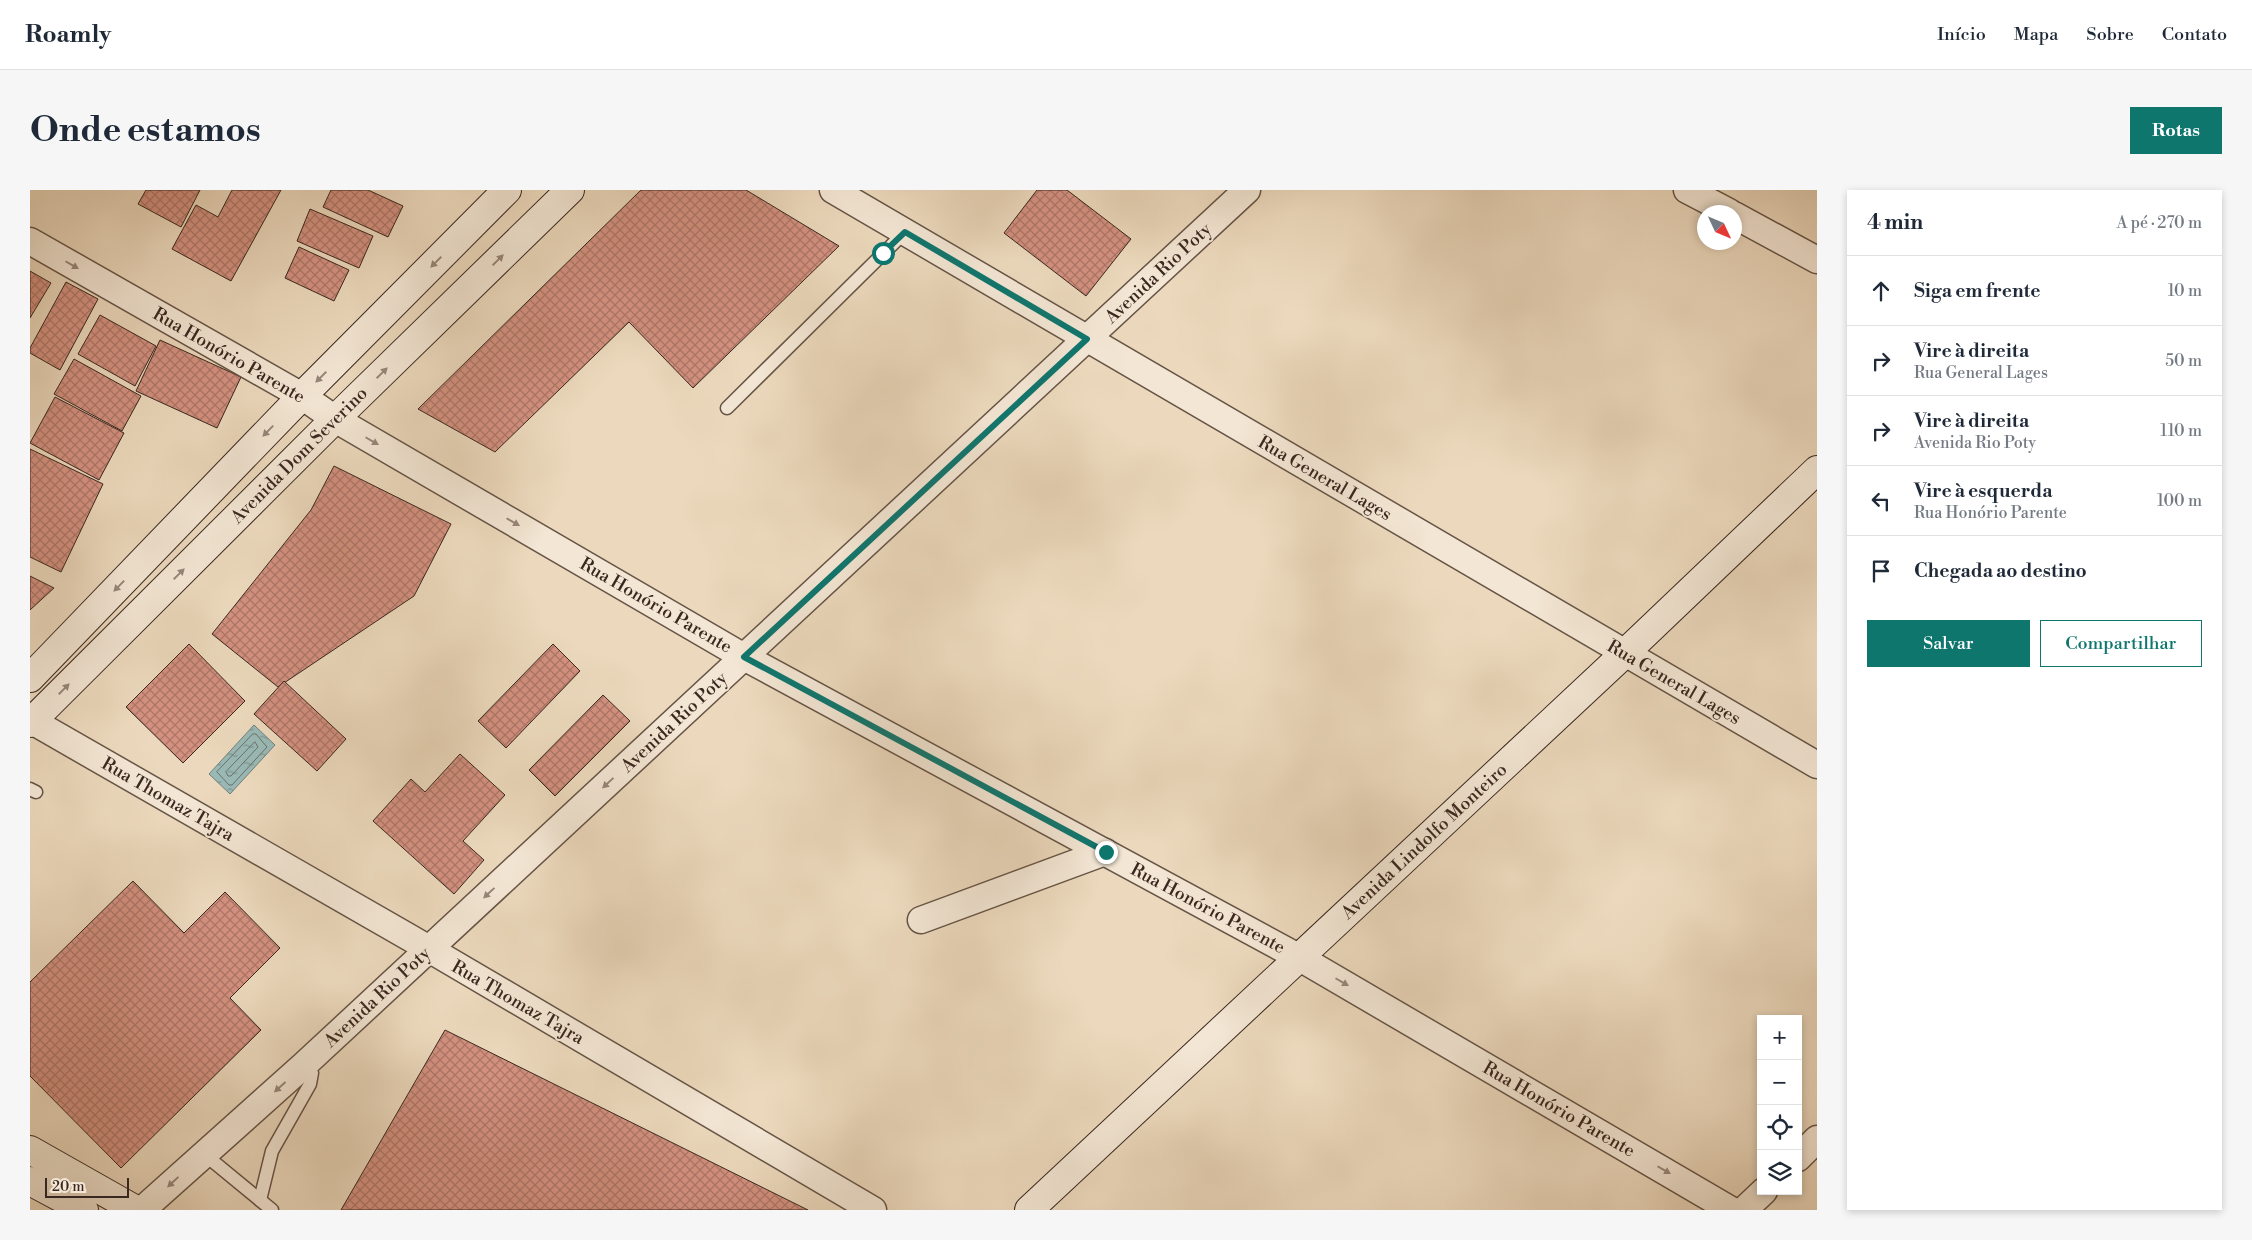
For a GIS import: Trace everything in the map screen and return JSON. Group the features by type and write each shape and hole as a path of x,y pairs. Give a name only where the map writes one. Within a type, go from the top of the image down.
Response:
{"main road":[{"path":"30,678 302,396 507,190"},
{"name":"Avenida Dom Severino","path":"31,722 335,419 570,190"},
{"name":"Avenida Lindolfo Monteiro","path":"1029,1210 1624,654 1817,470"},
{"path":"30,1150 136,1210"},
{"path":"30,1180 84,1210"}],"street":[{"name":"Rua General Lages","path":"833,190 1624,654 1817,765"},
{"name":"Avenida Rio Poty","path":"142,1210 304,1065 1247,190"},
{"path":"1687,190 1716,205"},
{"path":"1742,219 1817,260"},
{"name":"Rua Honório Parente","path":"30,241 302,396 335,419 744,657 1300,958 1731,1210"},
{"name":"Rua Thomaz Tajra","path":"31,722 429,949 873,1210"},
{"path":"921,920 1106,852"},
{"path":"1802,1154 1817,1139"},
{"path":"1744,1210 1760,1195"}],"lane":[{"path":"727,408 905,232"},
{"path":"260,1200 272,1151 310,1084 312,1073 304,1065"},
{"path":"204,1154 272,1210"}],"water":[{"path":"254,725 275,745 230,794 209,774"}],"building":[{"path":"146,190 200,190 181,227 138,204"},
{"path":"232,190 281,190 231,281 172,249 196,205 218,217"},
{"path":"331,190 368,190 403,206 388,237 323,207"},
{"path":"641,190 746,190 839,246 693,388 629,322 495,452 418,409"},
{"path":"1037,190 1067,190 1131,239 1086,296 1004,233"},
{"path":"310,209 373,236 359,268 297,241"},
{"path":"299,247 349,270 334,301 285,278"},
{"path":"30,271 51,283 30,318"},
{"path":"66,282 98,299 60,370 30,353 30,348"},
{"path":"100,315 156,346 135,386 78,354"},
{"path":"160,340 241,377 217,428 136,391"},
{"path":"74,359 141,396 122,431 54,394"},
{"path":"55,397 124,433 99,480 30,443"},
{"path":"30,449 103,484 61,572 30,557"},
{"path":"334,466 451,524 414,596 278,687 212,634 311,510"},
{"path":"30,576 54,588 30,610"},
{"path":"189,644 245,701 183,763 126,707"},
{"path":"553,644 580,671 506,748 478,721"},
{"path":"284,681 346,739 317,771 254,714"},
{"path":"603,695 630,721 555,796 529,770"},
{"path":"460,754 505,795 463,841 484,860 454,894 373,821 411,779 425,792"},
{"path":"133,881 184,933 225,892 280,948 230,998 261,1030 121,1168 30,1076 30,982"},
{"path":"445,1030 808,1210 341,1210"}],"route":[{"path":"883,253 905,232 1087,339 744,657 1106,852"}]}
